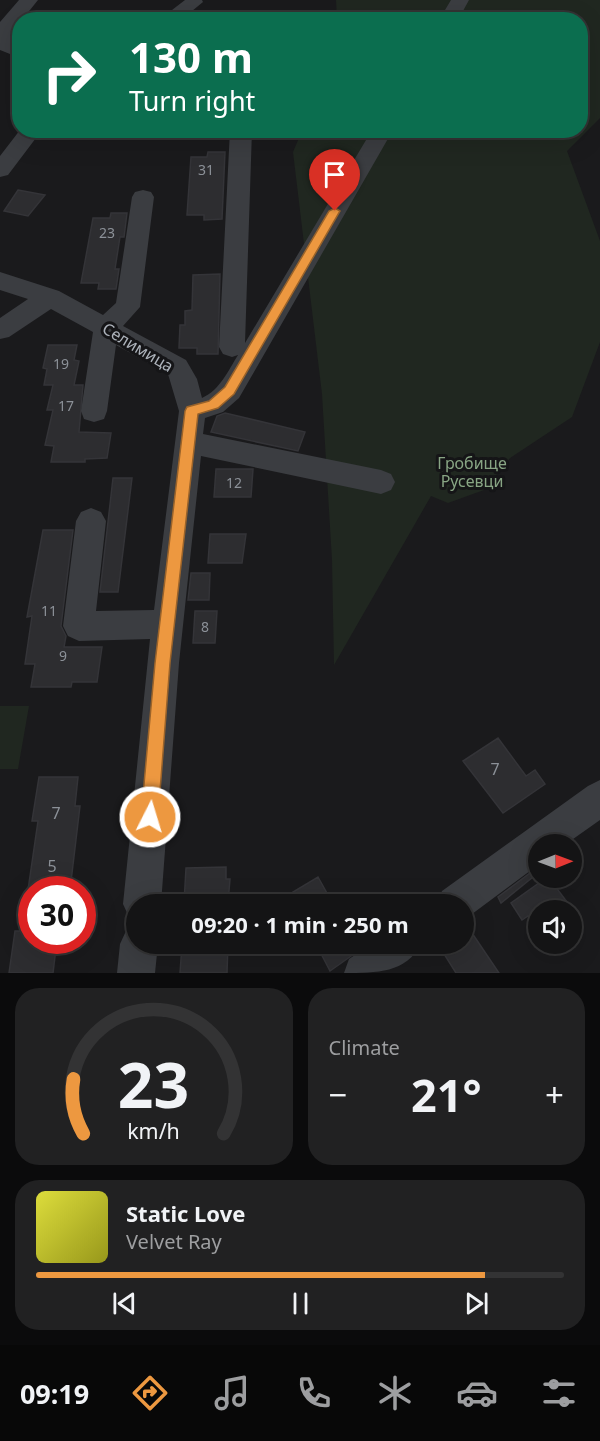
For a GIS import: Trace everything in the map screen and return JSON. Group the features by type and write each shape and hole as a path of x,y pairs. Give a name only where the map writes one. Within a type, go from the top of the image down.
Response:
{"street":[{"path":"19,12 29,0"},
{"path":"180,12 194,2"},
{"path":"12,20 3,30 7,46 12,48"},
{"path":"0,170 26,138"},
{"path":"232,348 241,138"},
{"path":"192,411 213,405 230,391 377,138"},
{"path":"94,411 106,327 128,307 143,197"},
{"name":"Селимица","path":"0,281 50,297 177,367 184,379 192,411 168,624 143,894"},
{"path":"0,330 50,297"},
{"path":"188,442 381,482"},
{"path":"91,521 79,626 168,624"},
{"path":"469,894 600,798"},
{"path":"136,973 138,954"},
{"path":"363,973 389,954"}],"green space":[{"path":"336,0 600,0 600,118 588,130 588,12 337,12"},
{"name":"Гробище Русевци","path":"299,138 580,138 567,151 600,241 600,342 572,417 510,458 484,490 448,503 431,496 334,665 332,560 322,394 293,152"},
{"path":"0,706 29,706 18,769 0,769"}],"building":[{"path":"208,152 225,152 222,219 204,220 204,215 187,215 191,157 207,157"},
{"path":"18,190 45,195 28,216 4,211"},
{"path":"111,213 127,213 124,237 120,237 115,269 119,269 116,289 98,289 99,283 81,283 93,218 110,218"},
{"path":"220,274 218,354 197,354 197,348 179,348 180,325 185,325 185,311 192,310 193,275"},
{"path":"48,345 77,345 74,360 79,361 74,385 83,385 79,432 111,433 107,458 85,459 85,462 51,462 54,446 45,445 53,410 47,410 53,385 44,385 47,369 43,368"},
{"path":"225,413 305,432 298,451 211,432 217,416"},
{"path":"216,469 253,469 251,497 214,497"},
{"path":"113,478 132,478 118,592 100,592"},
{"path":"43,530 73,530 61,626 66,636 64,647 102,647 97,682 72,682 71,687 31,687 35,664 25,664 32,616 27,617"},
{"path":"210,534 246,534 242,563 208,563"},
{"path":"191,573 210,573 209,600 188,600"},
{"path":"195,611 217,611 215,643 193,643"},
{"path":"498,738 526,776 535,770 545,784 503,813 463,761"},
{"path":"39,777 78,777 75,806 80,806 72,876 30,876 38,821 32,821"},
{"path":"226,867 226,879 230,879 229,894 185,894 186,868"},
{"path":"528,874 528,881 501,903 498,897"},
{"path":"318,877 327,894 290,894"},
{"path":"532,888 556,888 566,900 528,900 528,916 522,920 511,903"},
{"path":"15,931 18,931 18,954 55,954 53,973 9,973"},
{"path":"474,936 499,973 456,973 444,954 474,954"},
{"path":"181,954 228,954 227,973 180,973"},
{"path":"321,954 354,954 330,971"}],"route":[{"path":"150,817 163,663 192,411 213,405 230,391 335,211"}]}
